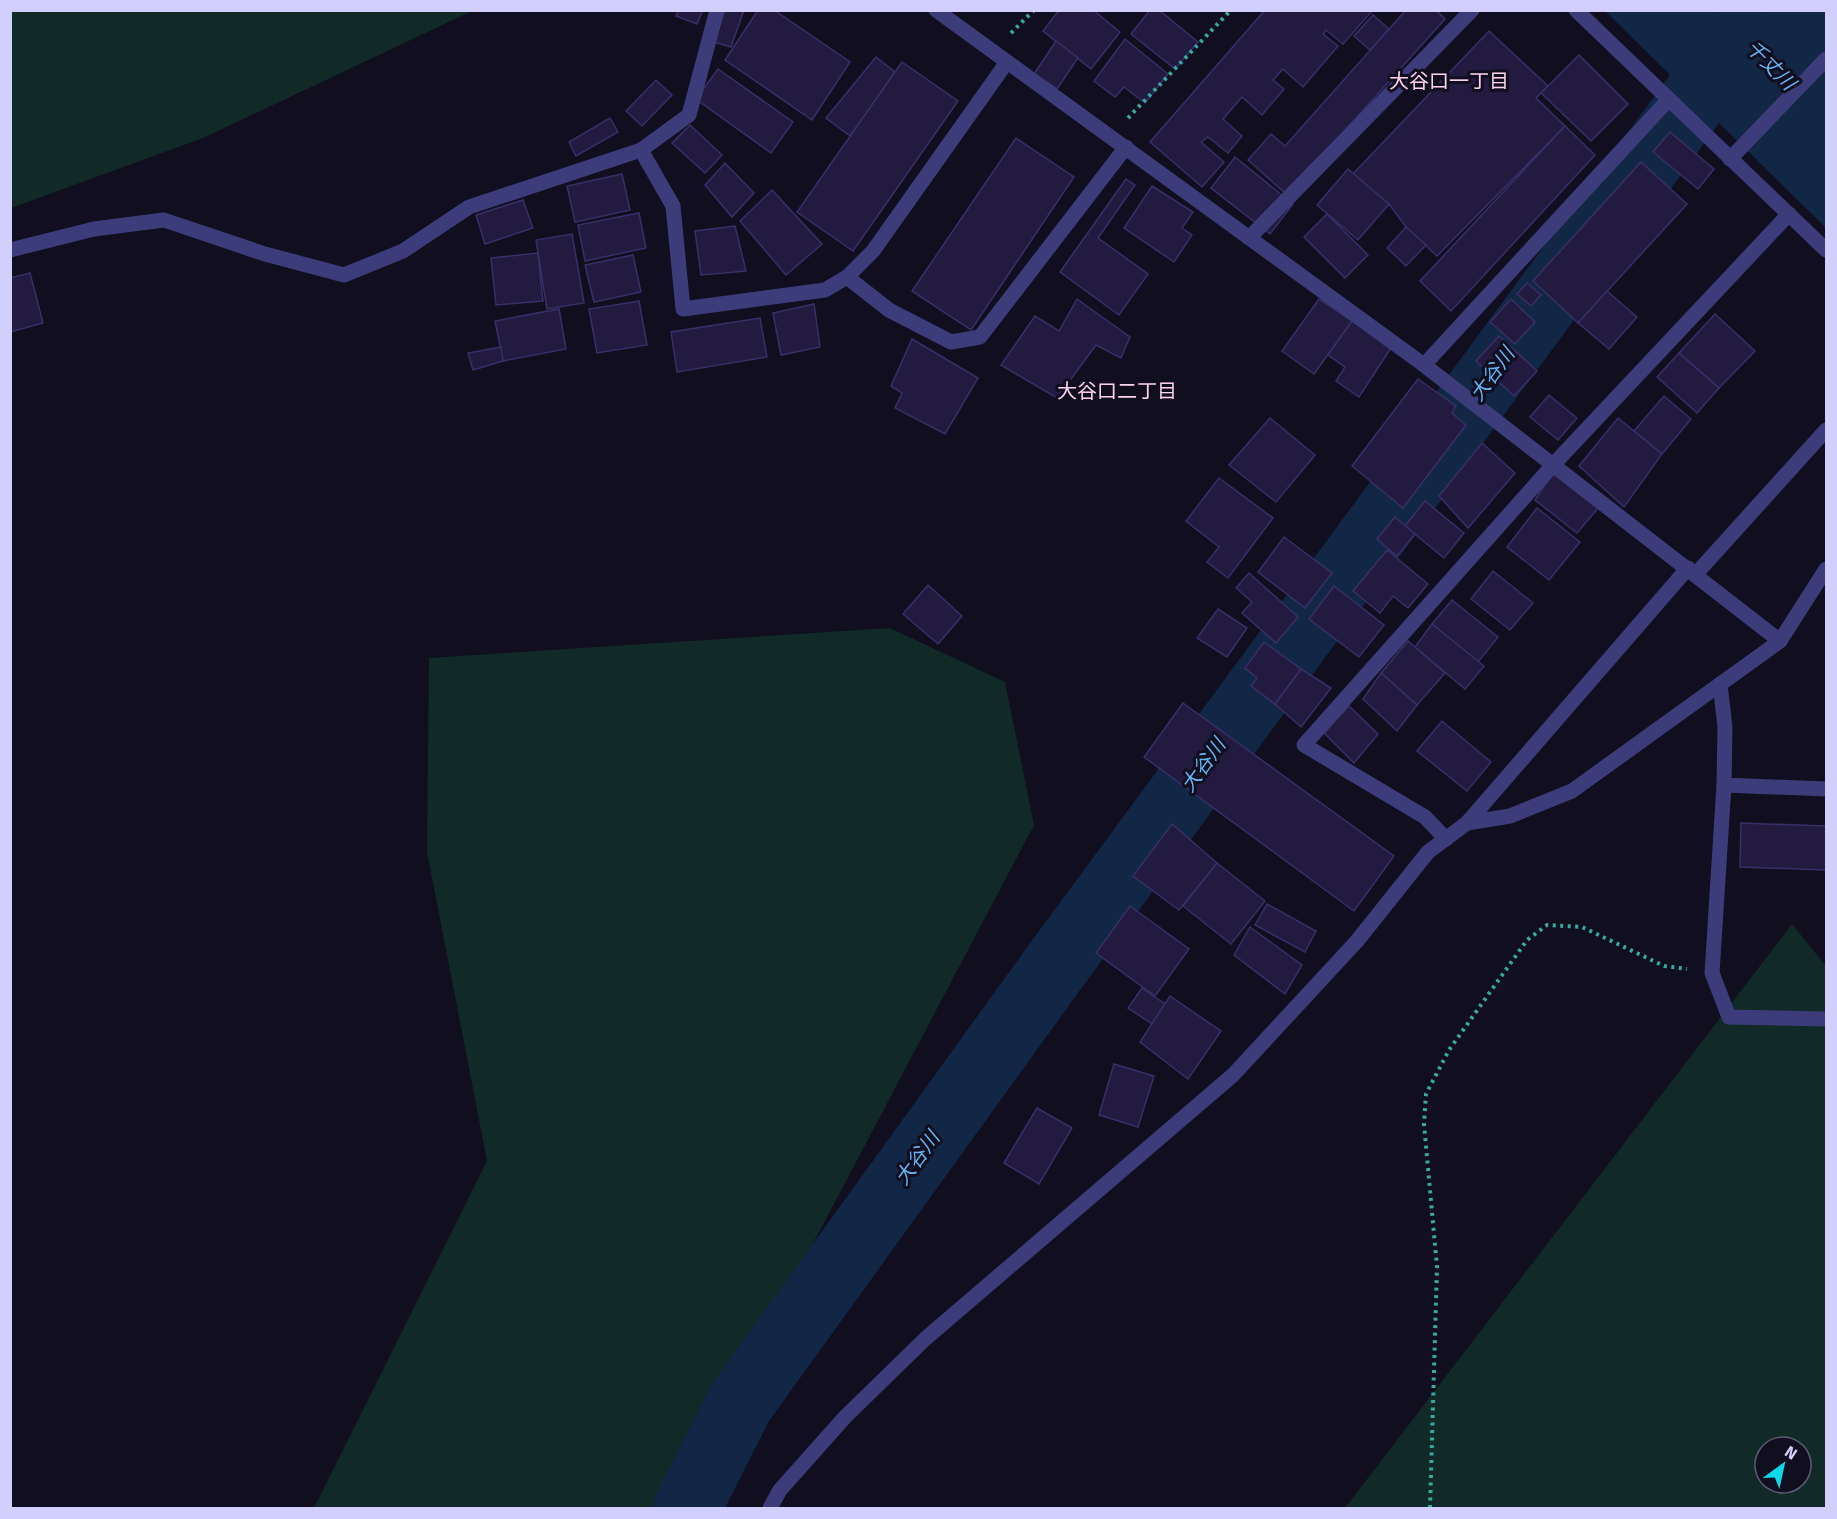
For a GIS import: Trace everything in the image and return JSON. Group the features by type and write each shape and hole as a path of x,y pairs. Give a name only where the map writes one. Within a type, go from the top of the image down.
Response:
{"street":[{"path":"10,250 94,229 164,220 265,254 344,275 404,250 469,207 640,150 689,115 717,10"},
{"path":"936,10 1424,365 1780,641"},
{"path":"1249,238 1472,10"},
{"path":"1576,10 1670,99 1735,153 1789,214 1827,250"},
{"path":"1735,153 1827,59"},
{"path":"640,150 673,206 683,309 825,290 847,277 873,251 1007,62"},
{"path":"1424,365 1670,99"},
{"path":"847,277 889,310 951,342 980,337 1126,147"},
{"path":"1446,839 1425,817 1304,745 1553,465 1789,214"},
{"path":"770,1509 780,1490 845,1418 925,1339 1233,1075 1358,942 1428,852 1467,823 1691,571 1827,430"},
{"path":"1467,823 1510,816 1572,791 1780,641 1827,569"},
{"path":"1720,684 1725,727 1724,785 1712,973 1729,1017 1827,1019"},
{"path":"1724,785 1827,789"}],"path":[{"path":"1110,137 1231,10"},
{"path":"1430,1509 1437,1267 1424,1124 1426,1095 1449,1050 1527,940 1547,925 1582,927 1664,966 1712,973"}],"green space":[{"path":"11,10 472,11 203,138 11,208"},
{"path":"890,628 1005,682 1034,825 798,1272 703,1508 314,1508 487,1161 427,852 429,658"},
{"path":"1792,924 1826,966 1826,1508 1345,1508"}],"water":[{"name":"千丈川","path":"1605,11 1826,11 1826,228"}],"building":[{"path":"679,10 703,10 697,24 676,16"},
{"path":"725,10 744,10 731,47 714,42"},
{"path":"758,10 774,10 850,62 812,120 725,60"},
{"path":"1059,10 1093,10 1120,32 1091,69 1043,31"},
{"path":"1150,10 1159,10 1198,42 1175,69 1131,34"},
{"path":"1265,10 1373,10 1343,44 1326,30 1323,34 1338,46 1303,87 1283,69 1273,80 1284,89 1262,115 1242,97 1223,119 1242,136 1228,153 1208,137 1201,142 1224,162 1202,187 1150,142"},
{"path":"1406,10 1436,10 1445,19 1287,195 1248,160 1271,134 1285,146"},
{"path":"1373,15 1389,29 1370,50 1354,36"},
{"path":"1489,31 1548,86 1536,98 1565,126 1437,256 1406,227 1389,204 1353,174"},
{"path":"1125,39 1168,74 1145,103 1124,87 1115,97 1094,81"},
{"path":"1056,41 1078,58 1057,89 1034,74"},
{"path":"1579,55 1628,104 1591,141 1541,93"},
{"path":"876,57 895,72 850,136 826,118"},
{"path":"902,62 958,101 853,251 797,212"},
{"path":"718,69 793,122 771,153 696,99"},
{"path":"656,80 672,95 642,126 626,111"},
{"path":"610,118 618,132 576,156 569,142"},
{"path":"690,125 722,155 705,173 672,143"},
{"path":"1565,126 1595,155 1451,311 1420,281"},
{"path":"1670,132 1714,169 1698,189 1653,152"},
{"path":"1016,138 1074,177 971,330 912,291"},
{"path":"1235,157 1293,204 1270,234 1211,188"},
{"path":"1641,162 1687,204 1578,323 1533,281"},
{"path":"725,163 754,193 732,217 705,185"},
{"path":"1348,169 1389,204 1358,240 1317,205"},
{"path":"622,174 630,210 575,222 567,186"},
{"path":"1126,179 1135,185 1098,238 1148,274 1119,315 1060,272"},
{"path":"1152,186 1193,212 1182,228 1192,235 1174,262 1124,228"},
{"path":"772,190 822,244 786,275 740,221"},
{"path":"523,200 533,228 485,244 476,215"},
{"path":"639,213 646,248 585,261 578,225"},
{"path":"1327,214 1368,255 1345,278 1304,237"},
{"path":"735,226 746,271 701,275 695,231"},
{"path":"1406,227 1426,245 1406,266 1387,248"},
{"path":"572,234 584,303 547,309 536,240"},
{"path":"538,253 543,301 496,305 491,258"},
{"path":"633,255 641,292 594,302 585,265"},
{"path":"30,273 43,323 10,332 10,278"},
{"path":"1527,283 1541,295 1531,306 1517,294"},
{"path":"1607,291 1637,317 1609,349 1578,323"},
{"path":"1077,299 1130,337 1121,358 1096,345 1057,398 1001,365 1035,316 1059,331"},
{"path":"1319,299 1352,321 1314,374 1282,351"},
{"path":"1511,299 1535,322 1515,344 1490,322"},
{"path":"639,301 647,345 597,353 589,309"},
{"path":"814,304 820,347 781,355 773,313"},
{"path":"559,309 566,349 503,361 495,321"},
{"path":"1715,314 1755,351 1719,388 1679,353"},
{"path":"760,318 767,357 677,372 671,332"},
{"path":"1352,321 1391,348 1359,397 1336,381 1345,367 1328,355"},
{"path":"1499,336 1537,371 1514,396 1476,361"},
{"path":"912,339 978,378 945,434 895,408 902,393 891,386"},
{"path":"501,347 503,361 473,370 468,353"},
{"path":"1679,353 1719,388 1697,413 1657,377"},
{"path":"1418,379 1456,406 1452,413 1466,425 1403,508 1352,466"},
{"path":"1549,395 1577,418 1558,440 1530,417"},
{"path":"1664,396 1691,419 1662,454 1634,431"},
{"path":"1270,418 1315,455 1276,502 1229,465"},
{"path":"1618,418 1662,454 1624,507 1579,466"},
{"path":"1482,443 1515,473 1468,528 1439,496"},
{"path":"1554,471 1599,507 1577,533 1535,500"},
{"path":"1219,478 1273,518 1228,578 1207,562 1219,547 1186,521"},
{"path":"1425,501 1464,533 1444,558 1405,526"},
{"path":"1537,508 1580,542 1549,580 1507,547"},
{"path":"1395,517 1415,534 1397,556 1377,539"},
{"path":"1284,537 1332,573 1305,608 1258,572"},
{"path":"1387,550 1428,584 1408,608 1393,596 1380,613 1353,591"},
{"path":"1493,571 1533,603 1510,630 1471,599"},
{"path":"1249,573 1298,617 1276,643 1242,613 1252,602 1236,588"},
{"path":"928,585 962,616 938,644 903,614"},
{"path":"1334,586 1384,625 1359,657 1309,619"},
{"path":"1452,600 1498,637 1478,662 1432,624"},
{"path":"1218,609 1247,628 1227,657 1197,638"},
{"path":"1432,624 1484,666 1465,689 1415,647"},
{"path":"1408,641 1445,673 1417,705 1381,673"},
{"path":"1264,642 1301,669 1275,704 1251,686 1257,678 1245,668"},
{"path":"1301,669 1331,688 1301,727 1275,704"},
{"path":"1381,673 1417,705 1397,731 1363,699"},
{"path":"1183,703 1394,856 1354,911 1144,757"},
{"path":"1349,706 1378,734 1354,763 1324,733"},
{"path":"1442,721 1491,762 1467,791 1417,751"},
{"path":"1741,823 1826,826 1826,870 1740,867"},
{"path":"1172,824 1217,863 1179,910 1133,876"},
{"path":"1217,863 1265,901 1231,944 1183,906"},
{"path":"1267,904 1316,931 1305,952 1255,925"},
{"path":"1130,906 1189,949 1155,996 1096,953"},
{"path":"1250,927 1302,965 1285,994 1234,955"},
{"path":"1142,988 1165,1004 1152,1024 1128,1008"},
{"path":"1170,996 1221,1031 1188,1079 1140,1042"},
{"path":"1114,1064 1154,1076 1138,1127 1099,1115"},
{"path":"1037,1108 1072,1128 1039,1184 1004,1163"}],"waterway":[{"name":"大谷川","path":"687,1508 740,1403 1054,968 1741,36"}],"district":[{"name":"大谷口一丁目","path":"1449,81"},
{"name":"大谷口二丁目","path":"1117,391"}]}
